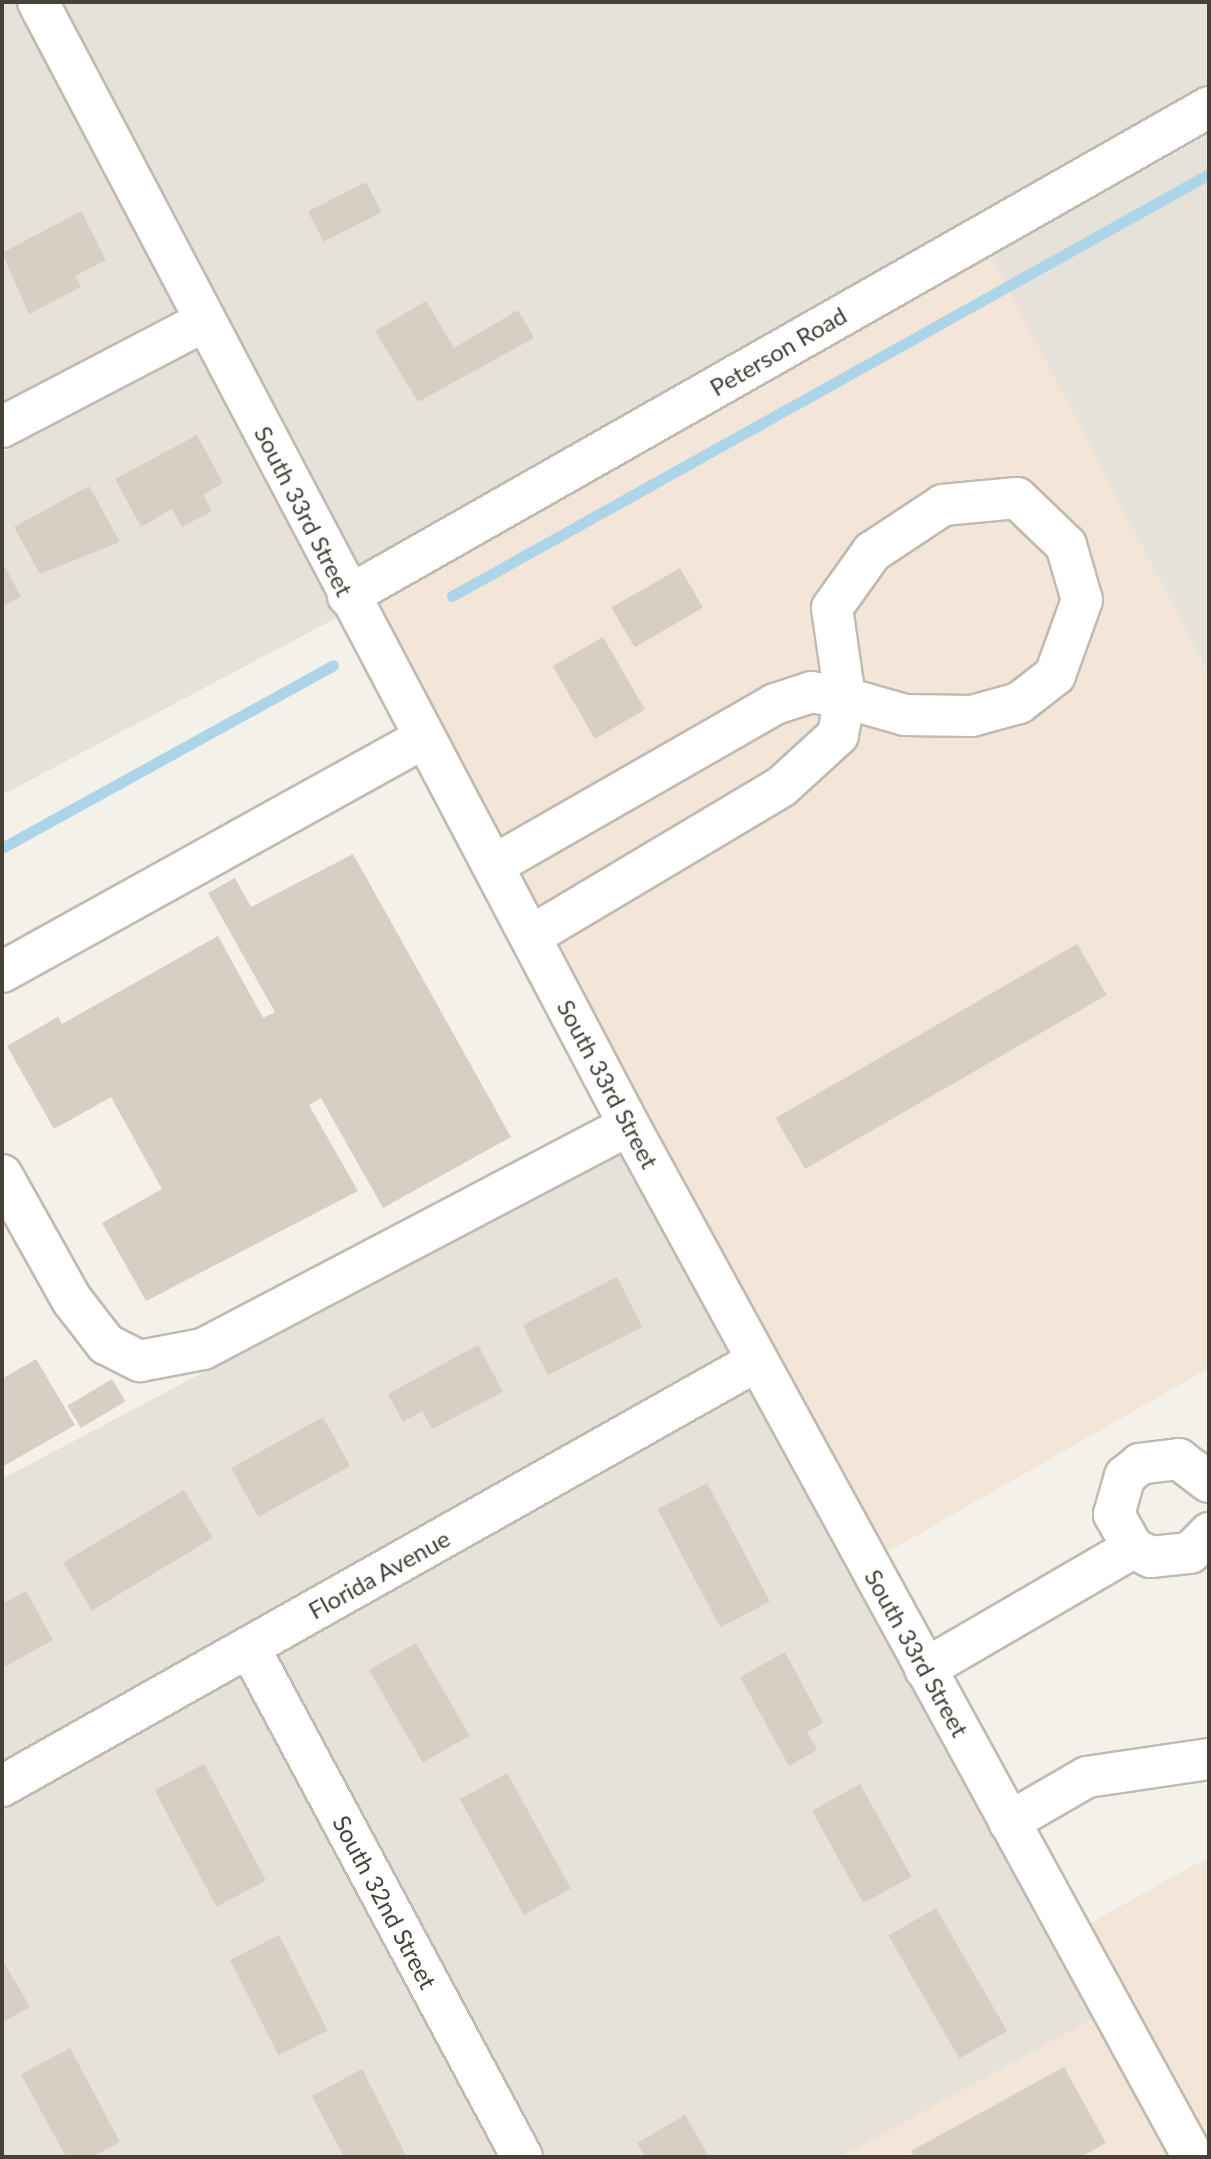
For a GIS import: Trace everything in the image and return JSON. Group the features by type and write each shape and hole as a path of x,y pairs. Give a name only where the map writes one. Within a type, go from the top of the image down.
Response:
{"street":[{"name":"South 33rd Street","path":"38,2 423,739 494,865 629,1125 1193,2157"},
{"name":"Peterson Road","path":"348,596 1209,107"},
{"path":"2,427 205,321"},
{"path":"494,865 775,704 811,692 845,698 905,715 972,716 1019,703 1055,675 1082,600 1066,545 1017,498 943,505 872,552 832,608 845,698 838,735 781,787 531,936"},
{"path":"2,972 423,739"},
{"path":"2,1175 72,1300 106,1344 140,1361 203,1349 629,1125"},
{"name":"Florida Avenue","path":"2,1786 757,1361"},
{"path":"1209,1482 1179,1459 1159,1457 1125,1476 1114,1514 1133,1548 1171,1559 1209,1533"},
{"path":"925,1669 1133,1548"},
{"name":"South 32nd Street","path":"249,1647 522,2157"},
{"path":"1009,1822 1087,1777 1209,1759"}],"shaded area":[{"path":"2,2 16,2 178,311 2,403"},
{"path":"59,2 1209,2 1209,83 355,567"},
{"path":"1209,134 1209,674 991,256"},
{"path":"991,256 1209,674 1209,1368 884,1554 375,605"},
{"path":"198,350 338,617 2,795 2,452"},
{"path":"621,1151 729,1352 2,1761 2,1479"},
{"path":"751,1390 1094,2018 841,2157 544,2157 276,1657"},
{"path":"242,1676 500,2157 2,2157 2,1811"},
{"path":"1209,1857 1209,2147 1087,1925"},
{"path":"1094,2018 1170,2157 841,2157"}],"building":[{"path":"366,182 381,212 324,242 308,212"},
{"path":"81,211 106,260 75,276 81,287 29,314 2,253"},
{"path":"426,301 454,348 518,310 534,338 418,402 375,331"},
{"path":"197,435 223,483 203,495 212,511 182,527 172,509 141,527 115,479"},
{"path":"89,486 120,542 40,574 14,527"},
{"path":"2,561 21,597 2,607"},
{"path":"680,568 703,608 635,647 612,608"},
{"path":"603,637 645,710 595,739 553,666"},
{"path":"353,854 511,1137 383,1208 321,1098 309,1105 358,1191 146,1301 102,1223 162,1189 111,1097 54,1129 7,1046 58,1017 62,1024 218,936 263,1018 275,1012 208,893 235,878 251,907"},
{"path":"1077,944 1106,995 805,1169 776,1118"},
{"path":"617,1277 642,1327 548,1375 523,1325"},
{"path":"478,1345 503,1392 432,1429 422,1411 403,1422 388,1394"},
{"path":"36,1359 75,1425 2,1467 2,1379"},
{"path":"112,1379 125,1401 81,1428 67,1406"},
{"path":"323,1417 350,1466 258,1517 231,1468"},
{"path":"707,1483 770,1601 720,1628 658,1509"},
{"path":"184,1490 213,1538 92,1611 63,1563"},
{"path":"26,1591 53,1640 2,1668 2,1604"},
{"path":"416,1643 470,1736 423,1763 369,1670"},
{"path":"785,1652 823,1723 807,1732 817,1750 789,1766 740,1677"},
{"path":"204,1764 266,1881 217,1907 155,1790"},
{"path":"507,1773 571,1888 524,1915 460,1799"},
{"path":"860,1784 911,1877 863,1903 812,1811"},
{"path":"936,1908 1007,2031 959,2058 888,1935"},
{"path":"279,1935 328,2030 279,2055 230,1960"},
{"path":"2,1959 30,2007 2,2023"},
{"path":"70,2048 120,2142 92,2157 66,2157 21,2074"},
{"path":"1064,2067 1106,2143 1081,2157 914,2157 911,2151"},
{"path":"362,2069 407,2157 344,2157 312,2096"},
{"path":"685,2115 709,2157 645,2157 637,2143"}],"waterway":[{"path":"452,596 1209,174"},
{"path":"2,848 333,665"}]}
